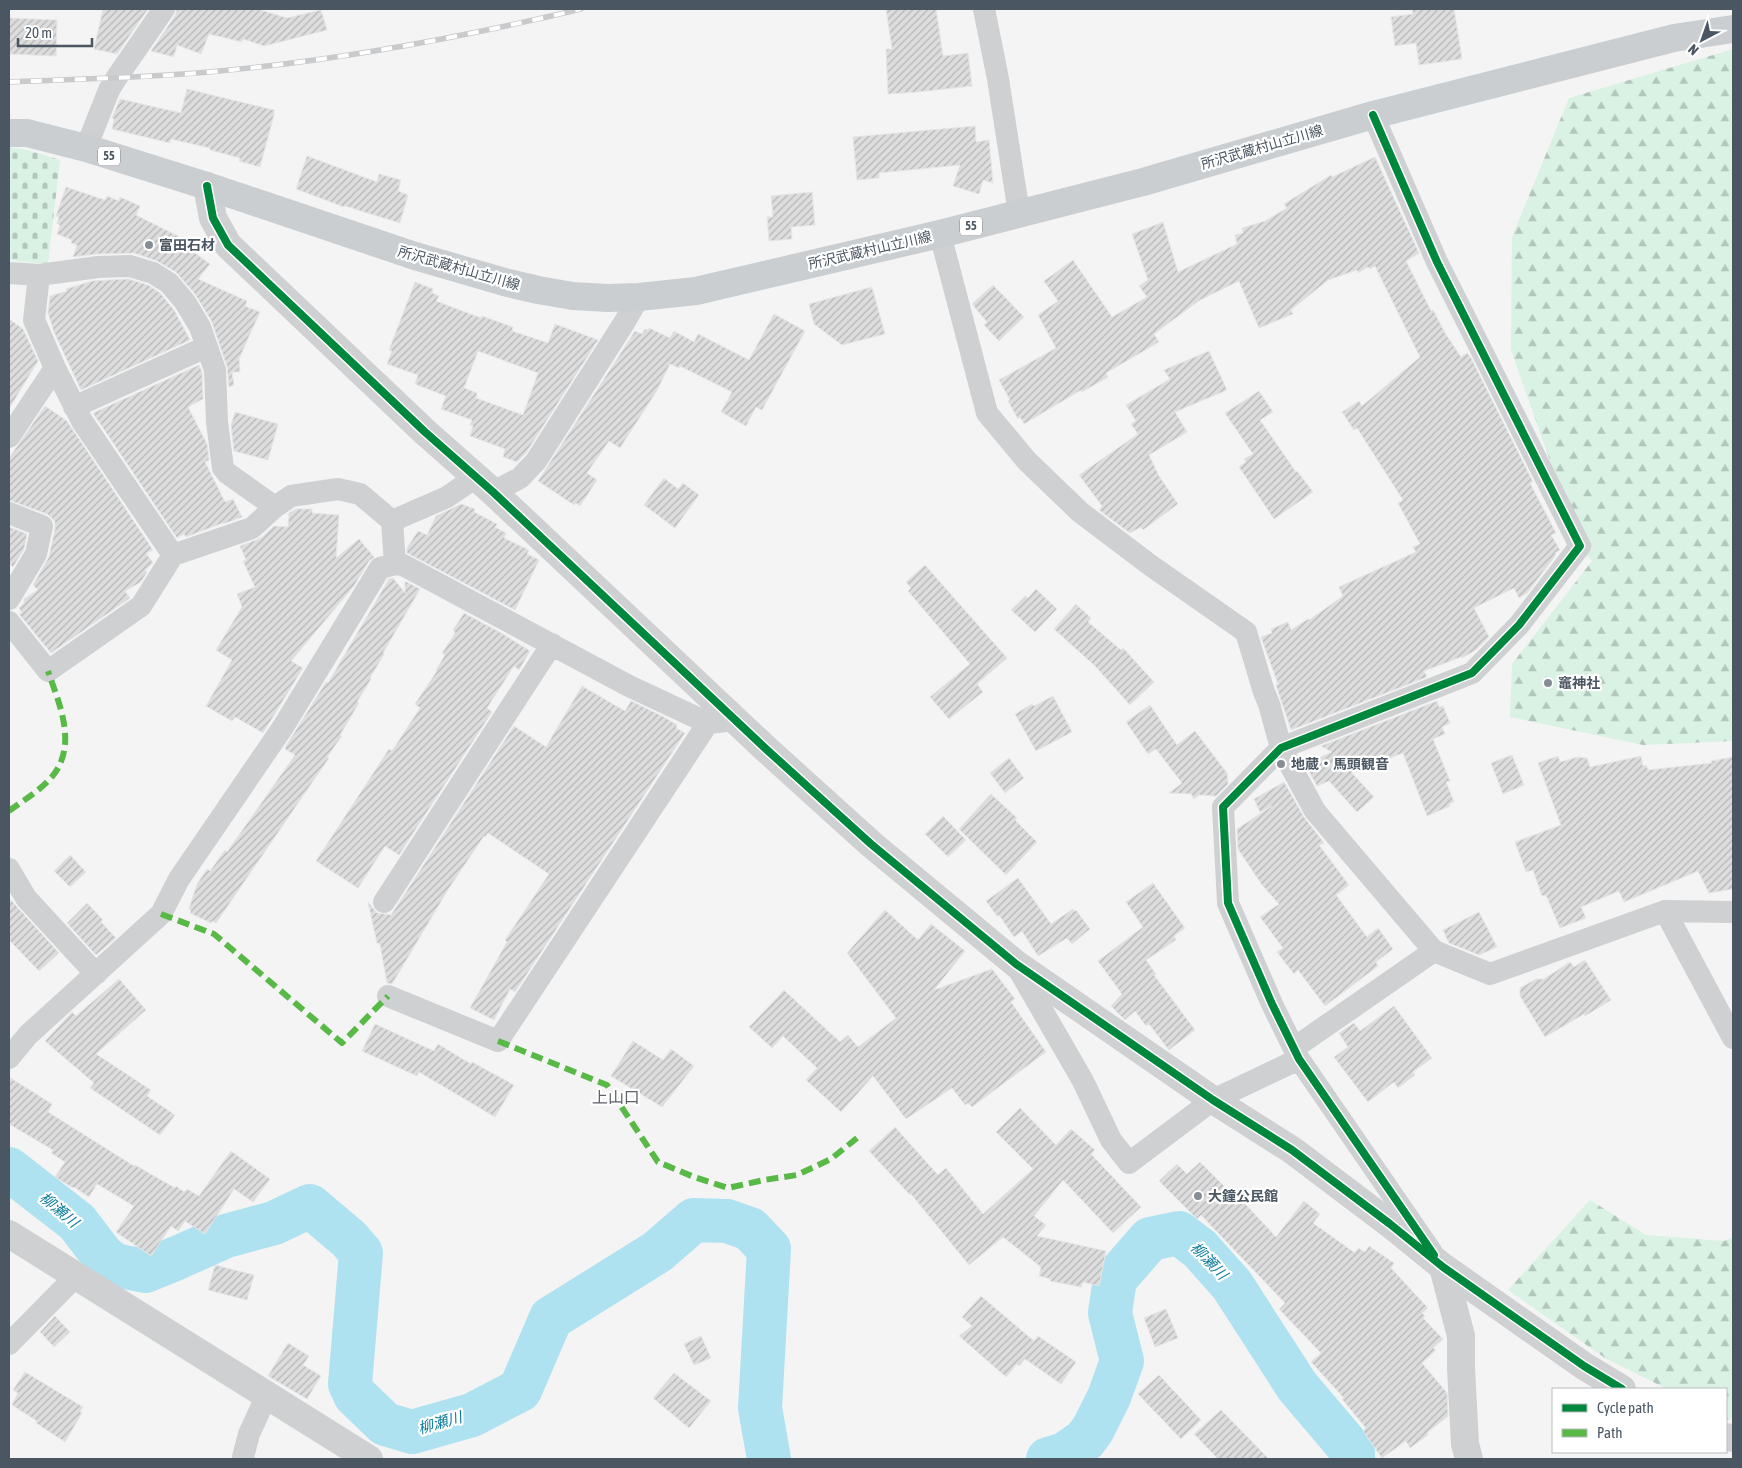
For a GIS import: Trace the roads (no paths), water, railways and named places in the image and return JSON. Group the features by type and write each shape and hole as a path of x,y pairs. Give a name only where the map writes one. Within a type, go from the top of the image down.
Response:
{"main road":[{"name":"所沢武蔵村山立川線","path":"9,133 27,133 86,148 207,186 415,256 508,283 573,296 608,298 696,291 940,234 1143,182 1373,115 1674,38 1733,30"}],"street":[{"path":"86,148 113,84 164,9"},
{"path":"984,9 998,80 1019,213"},
{"path":"1373,115 1437,262 1580,546 1519,625 1472,673 1281,748 1223,807 1228,903 1272,1004 1297,1054 1443,1267 1462,1336 1461,1368 1465,1444 1469,1459"},
{"path":"207,186 213,218 228,245 425,432 871,844 1016,964 1214,1100 1292,1150 1390,1224 1443,1267 1584,1366 1620,1388"},
{"path":"940,234 986,413 1027,461 1080,512 1150,565 1246,632 1281,748 1316,811 1434,951 1490,974 1665,912 1732,913"},
{"path":"9,272 39,275 130,266 153,273 168,283 185,302 200,327 215,370 223,468 227,473 275,507"},
{"path":"39,275 34,320 55,368 82,422 173,555"},
{"path":"392,521 447,497 484,485 520,478 536,461 624,323 639,296"},
{"path":"74,407 206,347"},
{"path":"9,437 55,368"},
{"path":"9,622 48,671 141,606 173,555 252,528 275,507 291,496 338,489 360,494 392,521 395,564"},
{"path":"9,513 42,526 36,554 9,599"},
{"path":"9,1058 28,1035 161,914 179,879 283,727 380,568 395,564 403,565 629,686 708,723 736,720"},
{"path":"384,902 552,644"},
{"path":"388,996 498,1041 708,723"},
{"path":"9,869 26,898 96,974"},
{"path":"1665,912 1733,1038"},
{"path":"1016,964 1083,1081 1111,1140 1130,1163 1214,1100 1297,1054 1434,951"},
{"path":"9,1234 370,1459"},
{"path":"9,1344 76,1276"},
{"path":"244,1459 242,1457 250,1434 267,1395"}],"waterway":[{"name":"柳瀬川","path":"9,1169 77,1222 103,1256 115,1265 145,1271 226,1236 274,1223 310,1206 349,1239 361,1253 350,1384 355,1395 385,1424 412,1432 472,1415 520,1390 551,1318 657,1252 694,1220 727,1221 750,1229 769,1249 760,1408 769,1459"},
{"name":"柳瀬川","path":"1048,1459 1065,1454 1085,1440 1093,1429 1109,1397 1122,1361 1110,1313 1115,1279 1150,1239 1179,1233 1200,1249 1232,1285 1297,1386 1353,1452 1353,1459"}],"railway":[{"path":"9,82 184,74 303,62 443,39 581,9"}],"place":[{"name":"富田石材","path":"149,245"},
{"name":"竈神社","path":"1548,683"},
{"name":"地蔵・馬頭観音","path":"1281,764"},
{"name":"大鐘公民館","path":"1198,1196"}],"district":[{"name":"上山口","path":"616,1097"}]}
